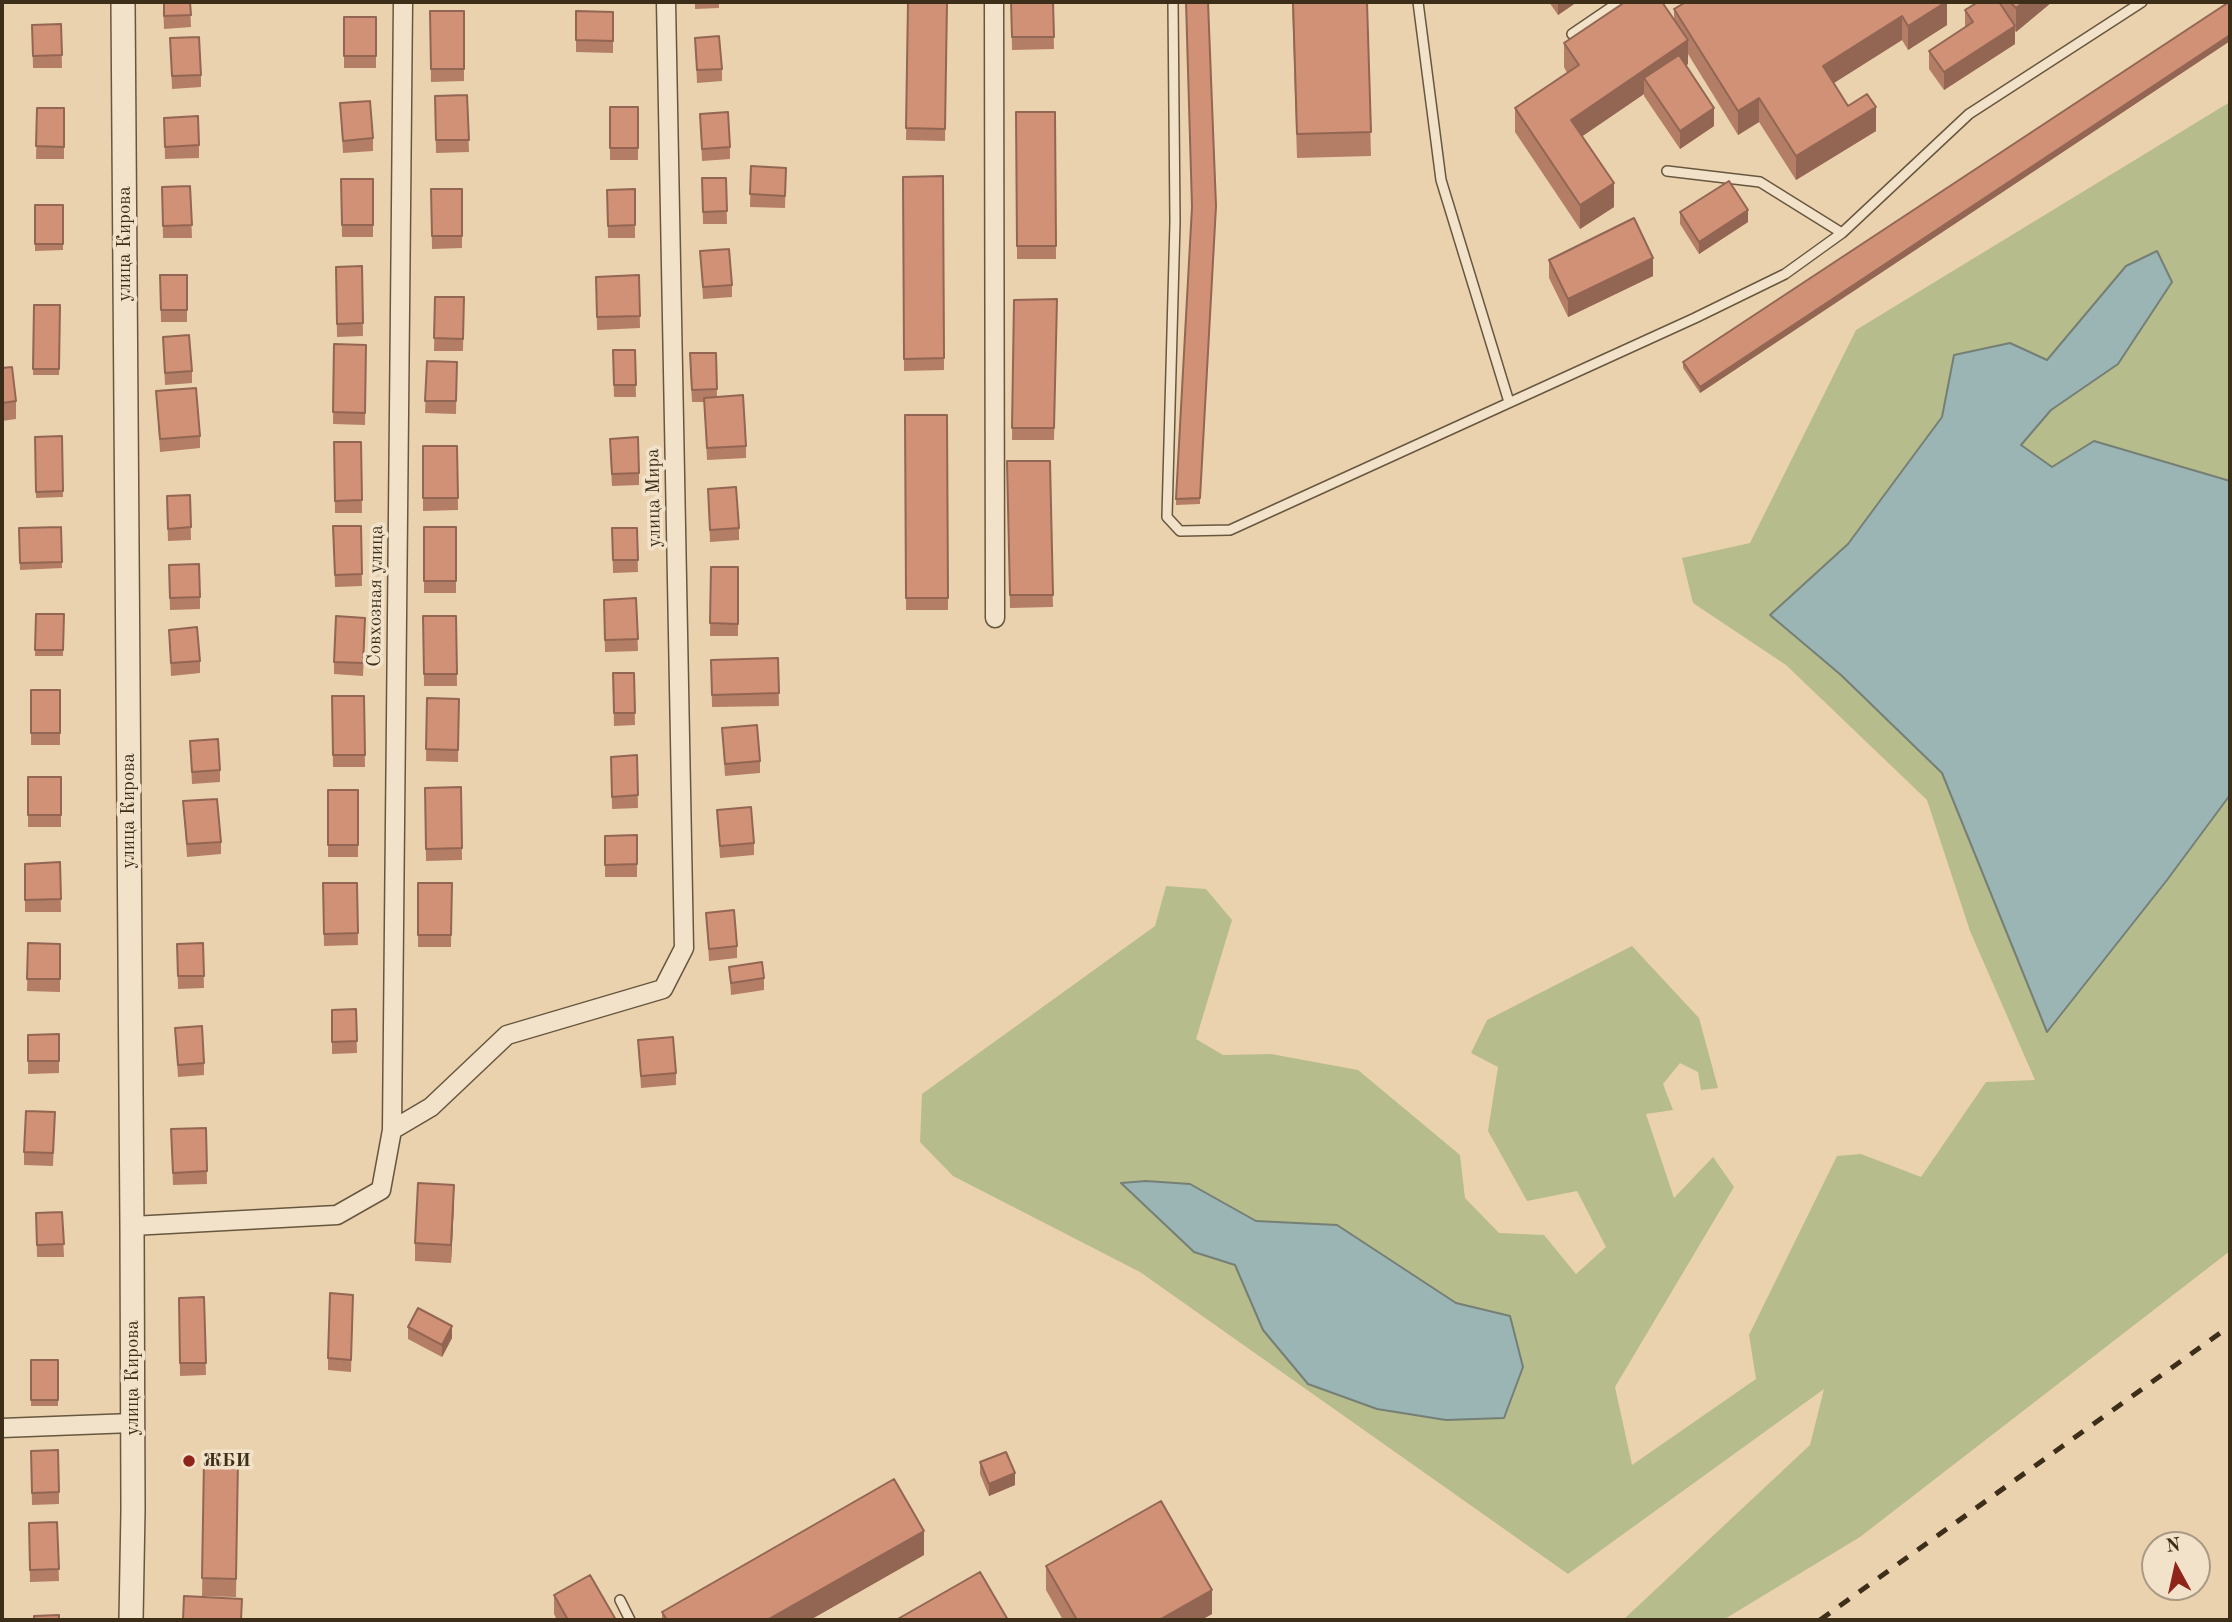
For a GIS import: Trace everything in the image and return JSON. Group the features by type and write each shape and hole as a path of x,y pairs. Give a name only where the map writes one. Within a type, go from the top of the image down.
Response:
{"street":[{"name":"улица Кирова","path":"123,2 132,1226 131,1620"},
{"name":"Совхозная улица","path":"132,1226 337,1215 381,1191 392,1130 403,2"},
{"name":"улица Мира","path":"392,1130 431,1107 508,1035 663,989 684,948 666,2"},
{"path":"994,2 995,618"},
{"path":"2,1428 132,1423"}],"lane":[{"path":"1173,2 1175,222 1167,517 1180,531 1230,530 1786,274 1842,233 1969,114 2142,2"},
{"path":"1418,2 1441,180 1509,402"},
{"path":"1572,34 1619,2"},
{"path":"1667,170 1760,182 1842,233"},
{"path":"620,1600 630,1620"}],"green space":[{"path":"2230,102 2230,481 2094,441 2052,467 2021,445 2051,410 2118,364 2172,282 2156,251 2126,266 2047,360 2010,343 1954,355 1942,417 1848,544 1771,615 1841,675 1942,773 2047,1032 2230,795 2230,1251 1860,1537 1723,1620 1623,1620 1810,1445 1824,1389 1568,1574 1140,1272 953,1176 920,1142 922,1094 1155,926 1166,886 1206,889 1232,920 1196,1039 1223,1055 1271,1054 1358,1070 1460,1155 1465,1198 1499,1233 1544,1235 1576,1274 1606,1247 1577,1191 1527,1201 1488,1131 1498,1067 1471,1053 1487,1020 1632,946 1699,1018 1718,1088 1701,1090 1698,1072 1680,1063 1663,1084 1673,1110 1646,1114 1674,1198 1713,1157 1734,1187 1615,1387 1632,1465 1756,1379 1749,1335 1837,1156 1861,1154 1921,1177 1986,1082 2035,1080 1970,931 1927,800 1786,665 1693,603 1682,558 1750,543 1856,330","holes":["1190,1184 1256,1221 1337,1225 1456,1303 1510,1316 1263,1330 1235,1265 1194,1252"]}],"water":[{"path":"2157,251 2172,282 2118,364 2051,410 2021,445 2052,467 2094,441 2230,481 2230,795 2047,1032 1942,773 1841,675 1770,615 1848,544 1942,417 1954,355 2010,343 2047,360 2126,266"},
{"path":"1146,1181 1190,1184 1256,1221 1337,1225 1456,1303 1510,1316 1523,1367 1504,1418 1446,1420 1377,1409 1308,1384 1263,1330 1235,1265 1194,1252 1121,1183"}],"building":[{"path":"164,2 190,2 191,15 164,16"},
{"path":"908,2 947,2 945,129 906,128"},
{"path":"1011,2 1053,2 1054,37 1012,37"},
{"path":"1186,2 1208,2 1216,206 1200,498 1176,499 1192,207"},
{"path":"1293,2 1367,2 1371,132 1297,134"},
{"path":"1625,2 1662,2 1688,40 1571,120 1614,183 1580,205 1515,108 1579,65 1564,43"},
{"path":"1686,2 1946,2 1908,26 1902,16 1823,66 1848,106 1867,94 1876,107 1796,156 1759,98 1738,111 1674,9"},
{"path":"1978,2 1999,2 2015,26 1944,72 1929,51 1973,22 1965,10"},
{"path":"2010,2 2024,2 2016,8"},
{"path":"2229,2 2230,35 1700,387 1683,362"},
{"path":"430,11 464,11 464,69 431,69"},
{"path":"576,11 613,12 613,41 576,40"},
{"path":"344,17 376,17 376,56 344,56"},
{"path":"61,24 62,55 33,56 32,25"},
{"path":"719,36 722,69 697,70 695,38"},
{"path":"199,37 201,75 172,76 170,38"},
{"path":"1679,55 1714,108 1680,131 1644,78"},
{"path":"467,95 469,140 436,140 435,96"},
{"path":"370,101 373,138 343,141 340,103"},
{"path":"610,107 638,107 638,148 610,148"},
{"path":"37,108 64,108 64,147 36,146"},
{"path":"728,112 730,147 702,149 700,114"},
{"path":"1016,112 1055,112 1056,246 1017,246"},
{"path":"198,116 199,145 165,147 164,118"},
{"path":"751,166 786,168 785,196 750,194"},
{"path":"943,176 944,358 904,359 903,177"},
{"path":"702,178 726,178 727,211 703,212"},
{"path":"341,179 373,179 373,225 342,225"},
{"path":"1729,181 1748,210 1699,242 1680,212"},
{"path":"190,186 192,225 163,226 162,187"},
{"path":"431,189 462,189 462,236 432,236"},
{"path":"635,189 635,225 608,226 607,190"},
{"path":"35,205 63,205 63,244 35,244"},
{"path":"1634,218 1653,258 1568,299 1549,260"},
{"path":"729,249 732,285 703,287 700,251"},
{"path":"362,266 363,323 337,324 336,267"},
{"path":"160,275 187,275 187,310 161,310"},
{"path":"639,275 640,316 597,317 596,277"},
{"path":"435,297 464,297 463,339 434,338"},
{"path":"1057,299 1054,428 1012,428 1014,300"},
{"path":"34,305 60,305 59,369 33,369"},
{"path":"189,335 192,371 165,373 163,337"},
{"path":"334,344 366,345 365,413 333,412"},
{"path":"613,350 635,350 636,385 614,385"},
{"path":"690,353 716,353 717,389 692,390"},
{"path":"427,361 457,362 456,401 425,401"},
{"path":"12,367 16,401 2,403 2,368"},
{"path":"196,388 200,436 160,439 156,391"},
{"path":"743,395 746,446 707,448 704,398"},
{"path":"905,415 947,415 948,598 906,598"},
{"path":"62,436 63,491 36,492 35,437"},
{"path":"638,437 639,473 612,474 610,439"},
{"path":"334,442 361,442 362,500 335,501"},
{"path":"423,446 457,446 458,498 423,498"},
{"path":"1007,461 1050,461 1053,595 1010,595"},
{"path":"736,487 739,528 710,530 708,489"},
{"path":"190,495 191,527 168,529 167,496"},
{"path":"333,526 361,526 362,574 335,575"},
{"path":"61,527 62,562 20,563 19,528"},
{"path":"424,527 456,527 456,581 424,581"},
{"path":"612,528 637,528 638,560 613,560"},
{"path":"199,564 200,597 170,598 169,565"},
{"path":"711,567 738,567 738,624 710,623"},
{"path":"636,598 638,639 605,640 604,600"},
{"path":"36,614 64,614 63,650 35,650"},
{"path":"336,616 365,618 363,663 334,662"},
{"path":"423,616 456,616 457,674 424,674"},
{"path":"197,627 200,661 171,663 169,630"},
{"path":"778,658 779,693 712,695 711,660"},
{"path":"613,673 634,673 635,713 614,713"},
{"path":"31,690 60,690 60,733 31,733"},
{"path":"332,696 364,696 365,755 333,755"},
{"path":"427,698 459,699 458,750 426,749"},
{"path":"757,725 760,761 725,764 722,728"},
{"path":"218,739 220,770 192,772 190,741"},
{"path":"637,755 638,795 612,797 611,757"},
{"path":"28,777 61,777 61,815 28,815"},
{"path":"461,787 462,848 426,849 425,788"},
{"path":"328,790 358,790 358,845 328,845"},
{"path":"217,799 221,842 187,844 183,801"},
{"path":"751,807 754,843 720,846 717,810"},
{"path":"637,835 637,864 605,865 605,836"},
{"path":"60,862 61,899 25,900 25,864"},
{"path":"323,883 357,883 358,933 324,934"},
{"path":"418,883 452,883 451,935 418,935"},
{"path":"734,910 737,946 709,949 706,913"},
{"path":"28,943 60,944 60,979 27,979"},
{"path":"203,943 204,976 178,976 177,944"},
{"path":"762,962 764,978 731,983 729,967"},
{"path":"356,1009 357,1041 332,1042 332,1010"},
{"path":"202,1026 204,1063 178,1065 175,1028"},
{"path":"59,1034 59,1061 28,1061 28,1035"},
{"path":"673,1037 676,1073 641,1076 638,1040"},
{"path":"26,1111 55,1112 53,1153 24,1152"},
{"path":"206,1128 207,1171 173,1173 171,1129"},
{"path":"418,1183 454,1185 451,1245 415,1243"},
{"path":"62,1212 64,1244 37,1245 36,1213"},
{"path":"330,1293 353,1295 351,1360 328,1358"},
{"path":"204,1297 206,1363 180,1363 179,1298"},
{"path":"418,1308 452,1326 442,1345 408,1327"},
{"path":"31,1360 58,1360 58,1400 31,1400"},
{"path":"58,1450 59,1492 32,1493 31,1451"},
{"path":"1006,1452 1015,1473 989,1484 980,1462"},
{"path":"204,1459 238,1460 236,1579 202,1578"},
{"path":"894,1479 924,1531 767,1620 667,1620 662,1612"},
{"path":"1161,1501 1212,1590 1159,1620 1077,1620 1046,1566"},
{"path":"57,1522 59,1569 30,1570 29,1523"},
{"path":"980,1572 1008,1620 896,1620"},
{"path":"590,1575 616,1620 568,1620 554,1595"},
{"path":"184,1596 242,1599 241,1620 183,1620"},
{"path":"59,1615 59,1620 34,1620 34,1616"}],"railway":[{"path":"1820,1620 2230,1326"}],"place":[{"name":"ЖБИ","path":"189,1461"}]}
